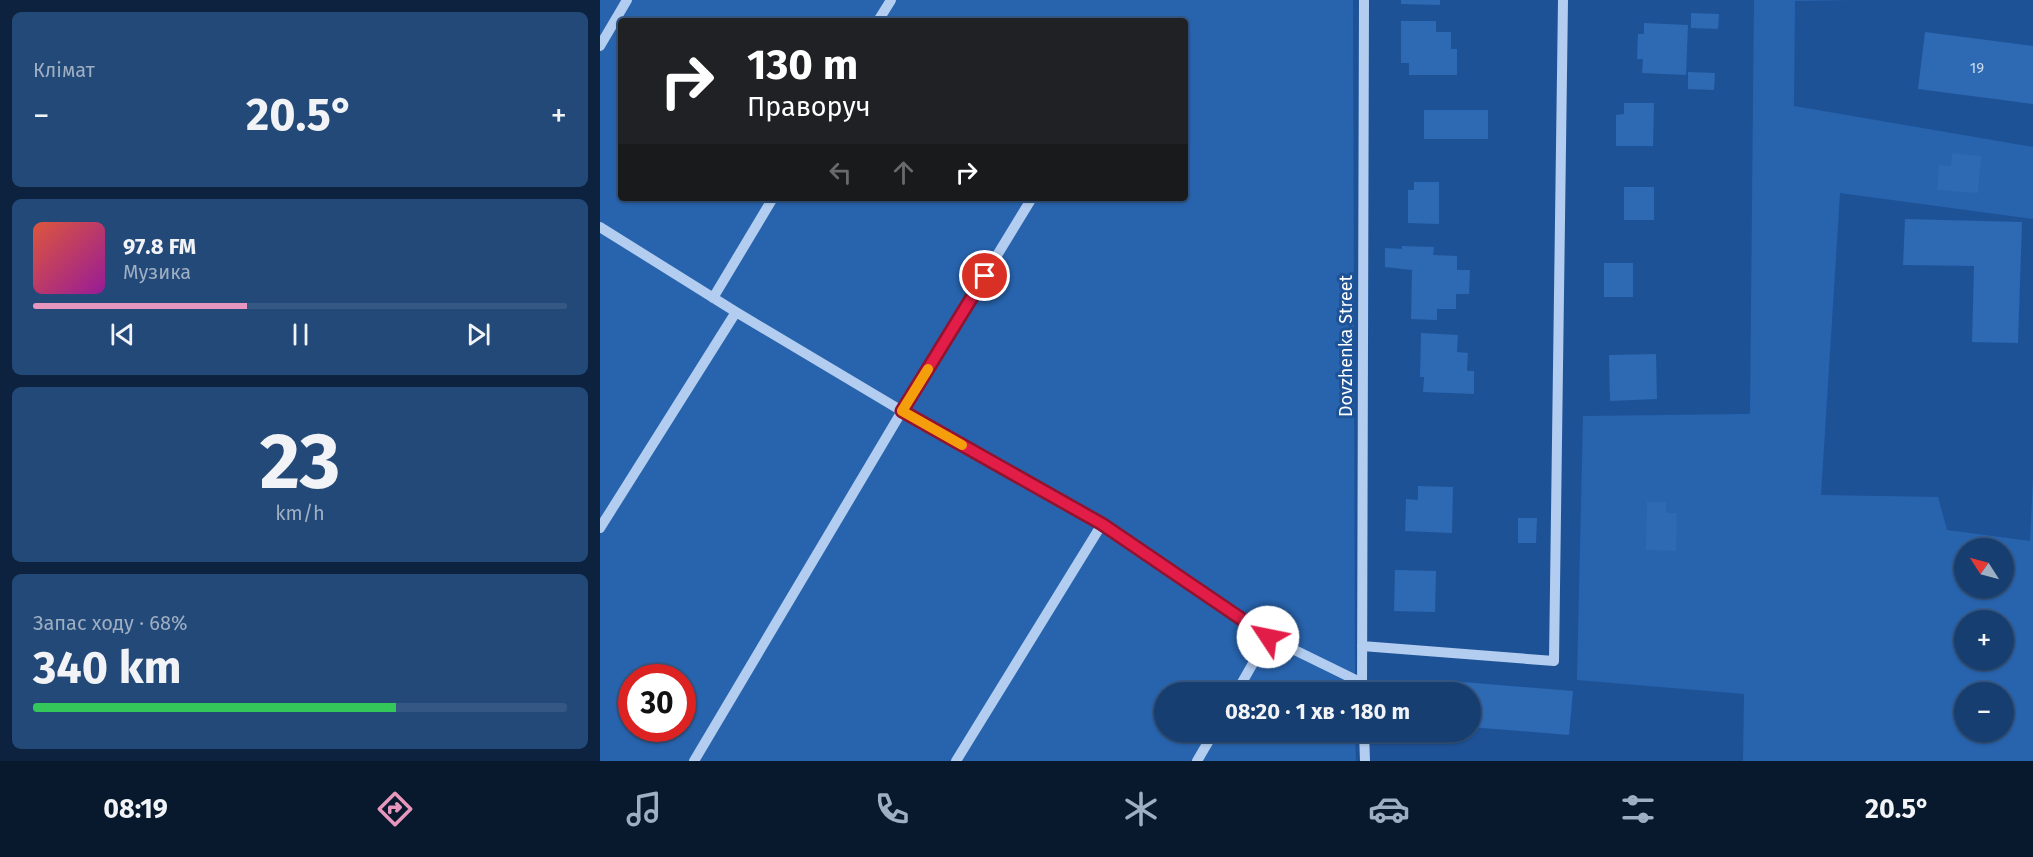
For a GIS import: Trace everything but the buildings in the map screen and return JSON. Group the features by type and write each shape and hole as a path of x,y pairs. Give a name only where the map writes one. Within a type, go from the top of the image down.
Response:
{"street":[{"path":"600,46 627,0"},
{"path":"880,18 891,0"},
{"name":"Dovzhenka Street","path":"1362,682 1364,0"},
{"path":"1362,646 1554,660 1563,0"},
{"path":"713,298 771,201"},
{"path":"694,761 902,411 1030,201"},
{"path":"600,227 713,298 902,411 1102,524 1268,637 1351,682"},
{"path":"600,528 736,312"},
{"path":"956,761 1102,524"},
{"path":"1242,682 1268,637"},
{"path":"1197,761 1208,742"},
{"path":"1364,742 1365,761"}],"shaded area":[{"path":"600,0 1353,0 1355,682 1154,682 1154,742 1355,742 1356,761 600,761"},
{"path":"1754,0 1851,0 1795,1 1794,106 2033,147 2033,219 1840,193 1821,495 1938,497 1947,530 2007,538 1954,538 1954,598 2014,598 2014,539 2030,541 2033,478 2033,761 1743,761 1744,694 1577,680 1583,416 1750,414"}],"slow traffic":[{"path":"928,369 902,411 962,445"}],"route":[{"path":"985,276 902,411 1102,524 1268,637"}]}
